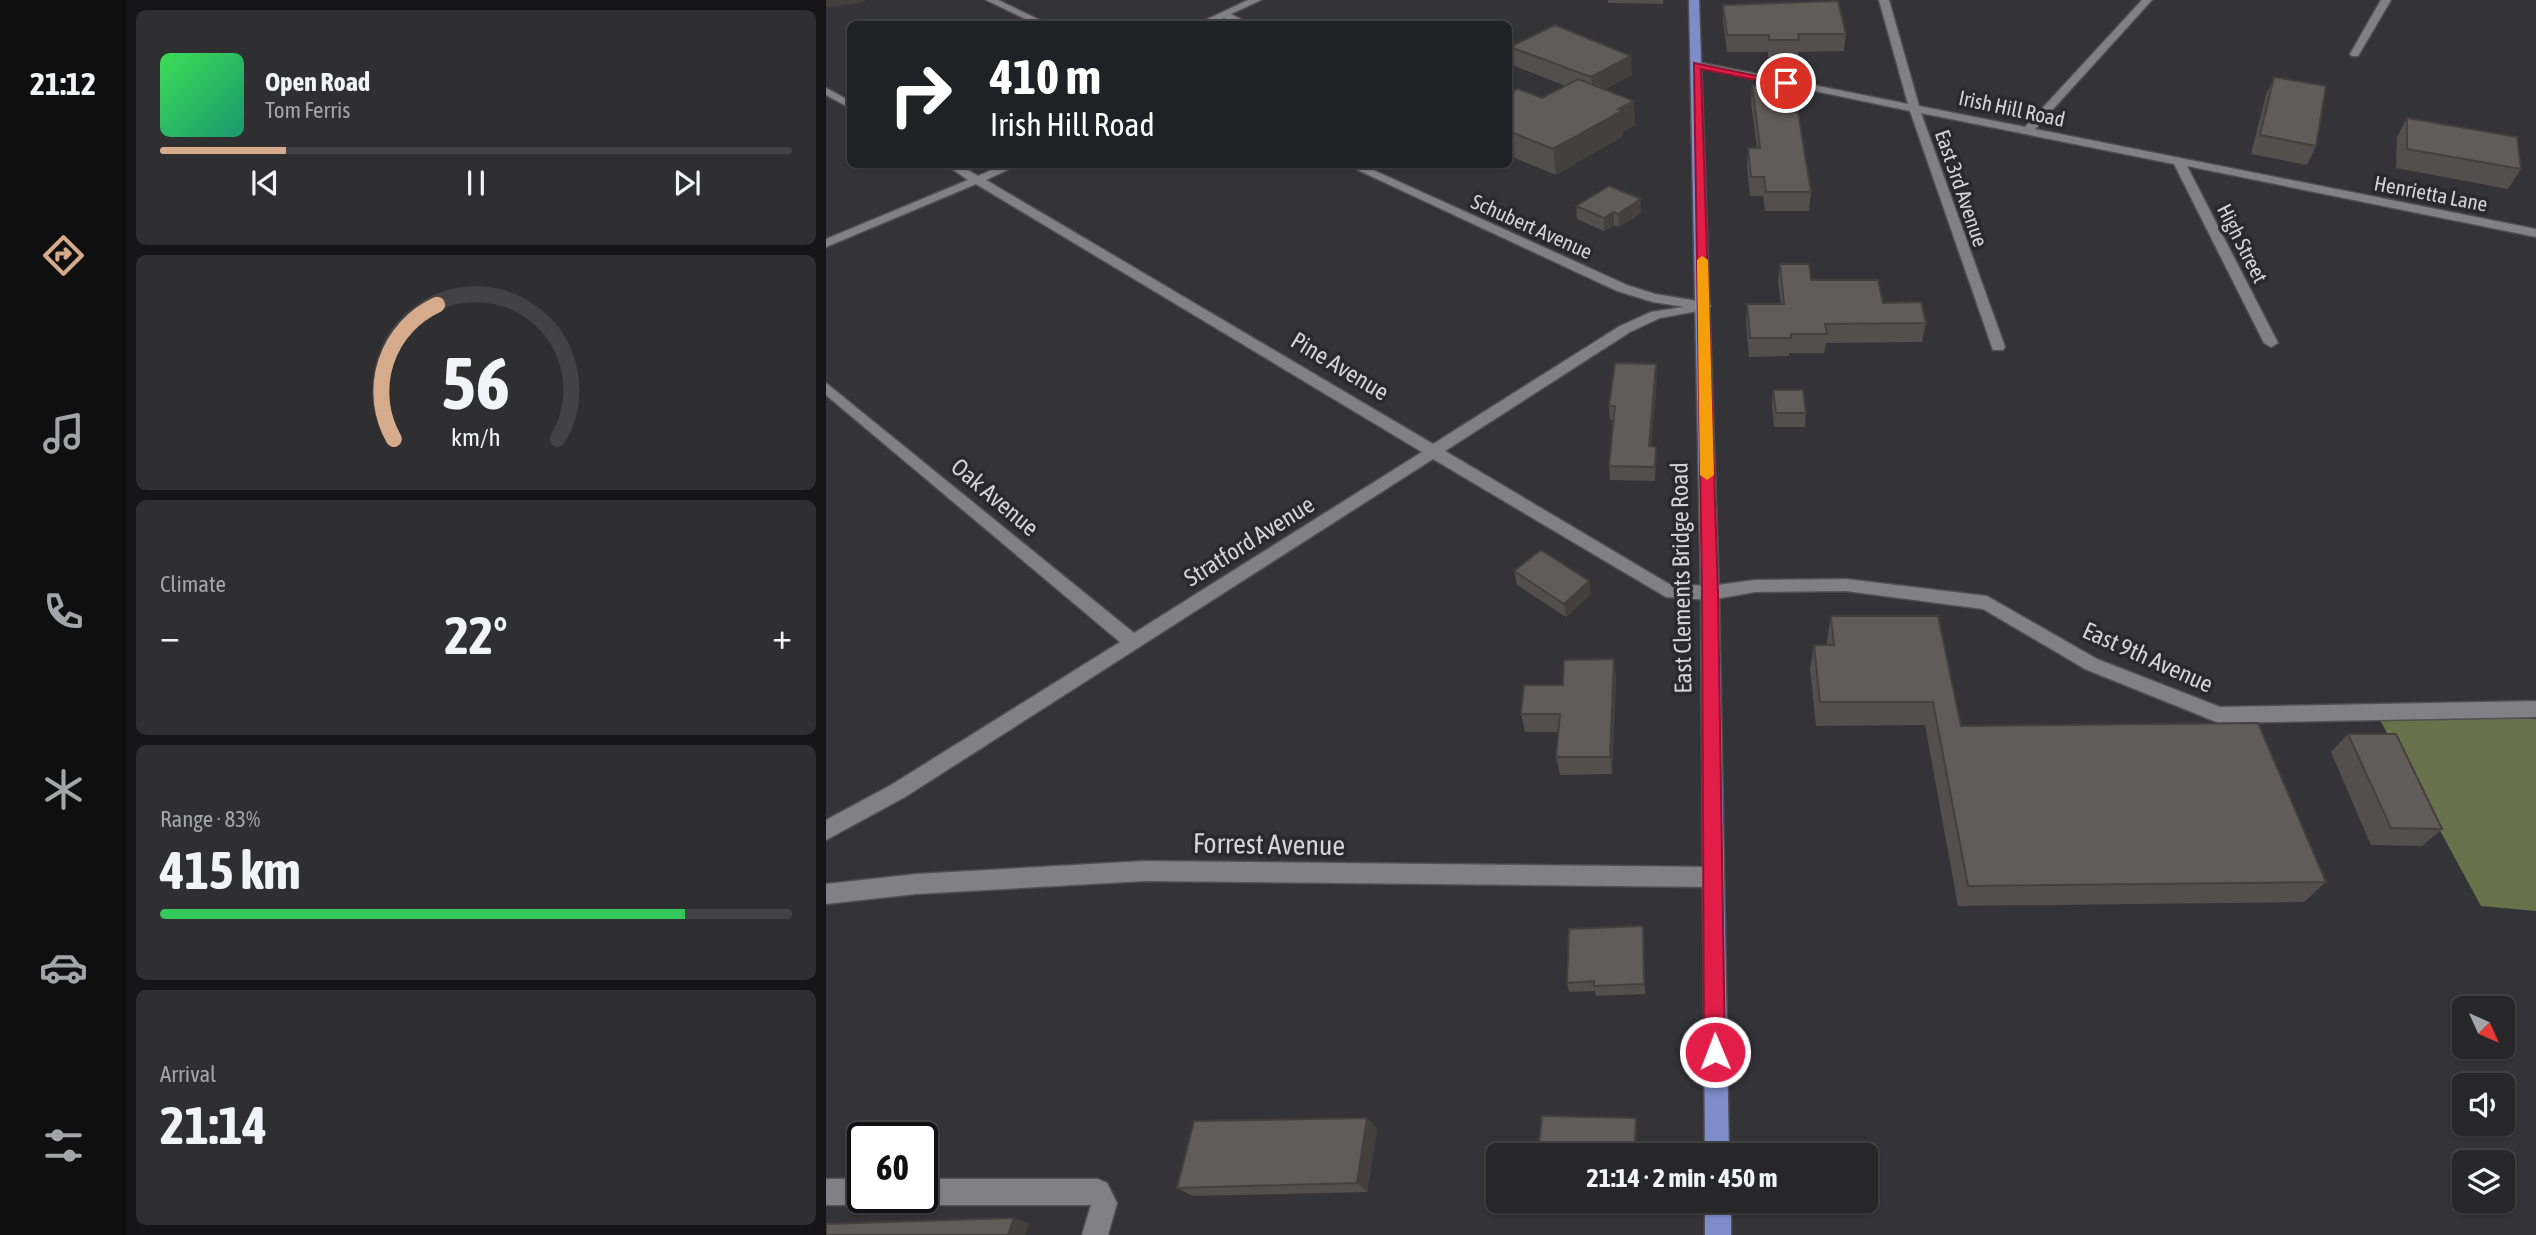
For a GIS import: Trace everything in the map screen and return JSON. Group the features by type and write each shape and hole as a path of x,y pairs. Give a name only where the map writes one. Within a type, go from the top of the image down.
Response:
{"main road":[{"name":"East Clements Bridge Road","path":"1694,0 1710,593 1717,1143"},
{"path":"1717,1213 1718,1235"}],"street":[{"path":"990,0 1037,21"},
{"path":"1210,21 1256,0"},
{"name":"East 3rd Avenue","path":"1884,0 1914,108 1998,347"},
{"path":"2028,131 2147,0"},
{"path":"2355,54 2386,0"},
{"path":"1225,15 1239,21"},
{"name":"Irish Hill Road","path":"1697,65 2319,190"},
{"path":"826,91 847,103"},
{"name":"High Street","path":"2179,162 2271,343"},
{"name":"Pine Avenue","path":"957,168 1666,590 1710,593"},
{"path":"826,243 1006,168"},
{"name":"Schubert Avenue","path":"1359,168 1622,288 1653,298 1704,306"},
{"name":"Henrietta Lane","path":"2319,190 2536,233"},
{"name":"Stratford Avenue","path":"826,831 898,791 1437,452 1625,329 1656,315 1704,306"},
{"name":"Oak Avenue","path":"826,388 1133,643"},
{"name":"East 9th Avenue","path":"1710,593 1755,586 1846,585 1987,603 2091,664 2219,715 2536,709"},
{"name":"Forrest Avenue","path":"826,894 916,884 1145,871 1713,877"},
{"path":"826,1192 847,1192"},
{"path":"938,1192 1098,1192 1104,1203 1095,1235"}],"green space":[{"path":"2374,709 2536,719 2536,911 2481,906"}],"building":[{"path":"1838,1 1846,34 1798,34 1799,40 1769,40 1769,35 1727,35 1723,5"},
{"path":"1555,25 1631,56 1591,77 1512,46"},
{"path":"2274,77 2326,86 2316,146 2260,135"},
{"path":"1578,79 1634,101 1618,109 1622,111 1553,149 1512,133 1512,91 1518,89 1542,98"},
{"path":"1752,85 1774,85 1775,92 1787,92 1788,112 1798,112 1811,192 1766,192 1764,177 1751,177 1748,148 1760,148"},
{"path":"2407,118 2517,137 2521,169 2407,149"},
{"path":"1609,186 1641,199 1618,214 1614,212 1604,218 1576,206"},
{"path":"1780,264 1809,264 1811,280 1878,280 1883,303 1921,302 1926,323 1825,324 1827,334 1791,334 1791,338 1750,338 1747,304 1784,304"},
{"path":"1615,363 1656,364 1649,446 1656,447 1655,467 1609,466 1615,406 1609,406"},
{"path":"1773,390 1803,390 1806,413 1776,413"},
{"path":"1541,550 1589,581 1564,604 1514,571"},
{"path":"1831,616 1938,616 1961,726 2258,723 2326,882 1968,886 1933,702 1820,702 1814,645 1834,645"},
{"path":"1614,659 1610,757 1556,757 1560,714 1521,714 1524,685 1563,685 1564,660"},
{"path":"2348,734 2396,734 2442,829 2391,828"},
{"path":"1643,926 1644,984 1594,986 1594,981 1567,983 1569,929"},
{"path":"1542,1116 1636,1118 1635,1143 1539,1143"},
{"path":"1367,1118 1357,1183 1177,1188 1194,1121"},
{"path":"1014,1218 1008,1235 826,1235 826,1224"}],"slow traffic":[{"path":"1702,260 1707,475"}],"route":[{"path":"1715,1052 1710,593 1697,65 1786,83"}]}
